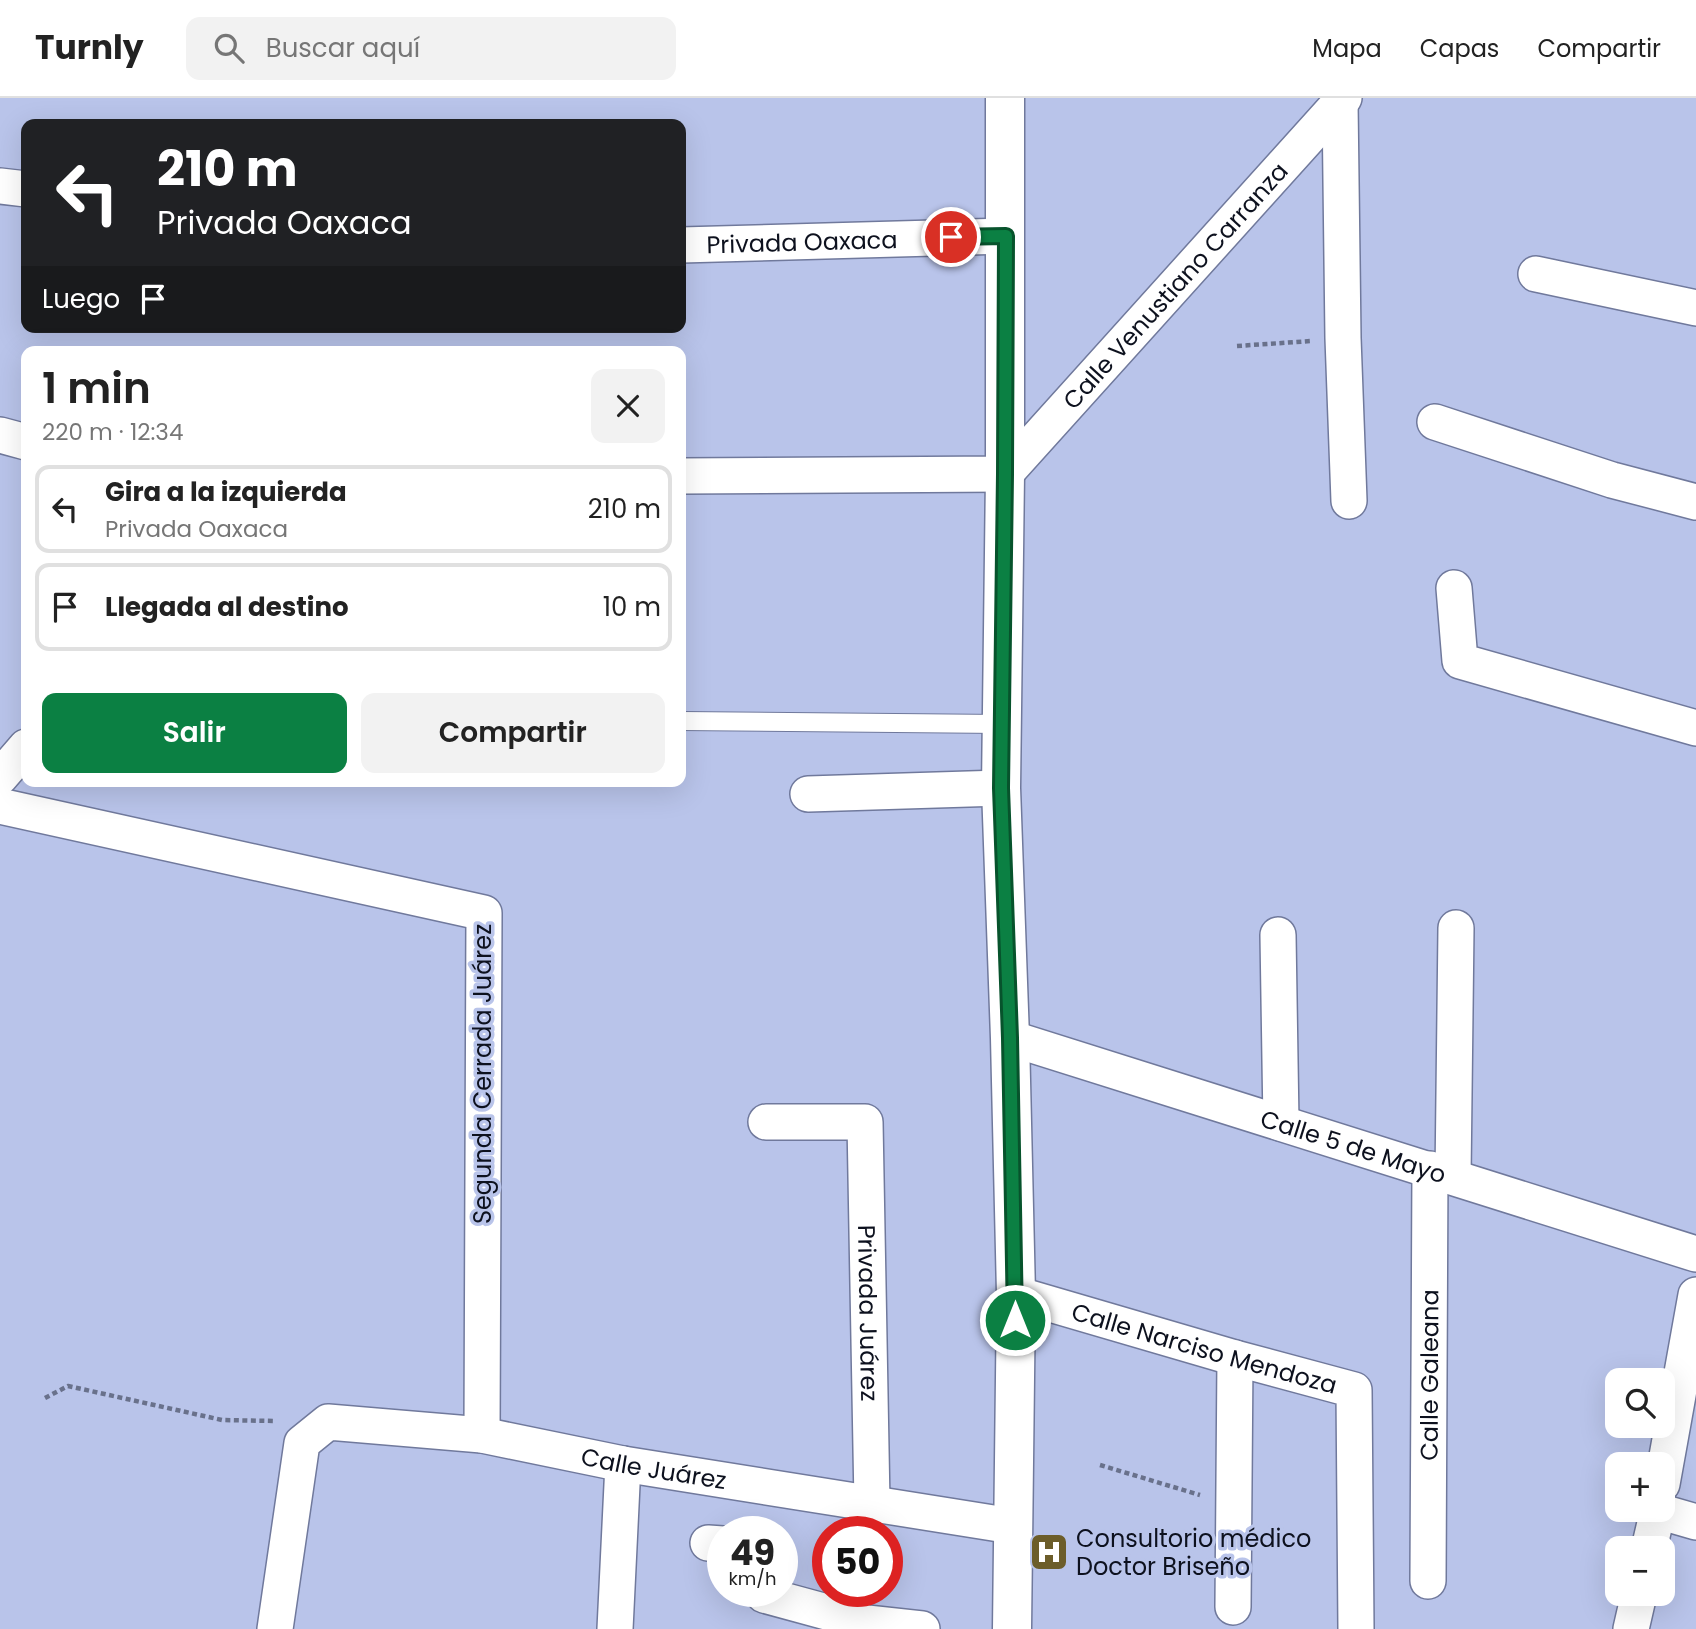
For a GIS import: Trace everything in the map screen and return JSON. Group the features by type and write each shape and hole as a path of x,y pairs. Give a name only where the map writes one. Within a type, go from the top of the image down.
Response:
{"main road":[{"path":"1005,98 1005,474 1001,788 1016,1294 1012,1629"}],"street":[{"path":"1327,106 1343,338 1349,501"},
{"name":"Calle Venustiano Carranza","path":"1005,474 1327,106"},
{"path":"0,186 21,188"},
{"name":"Privada Oaxaca","path":"686,245 1006,236"},
{"path":"1536,274 1696,308"},
{"path":"1435,422 1612,480 1696,502"},
{"path":"0,435 21,441"},
{"path":"686,476 1005,474"},
{"path":"1454,588 1460,661 1696,728"},
{"path":"0,777 21,753"},
{"path":"808,794 1001,788"},
{"name":"Segunda Cerrada Juárez","path":"0,806 484,913 482,1435"},
{"name":"Calle Galeana","path":"1428,1581 1441,1173 1456,928"},
{"path":"1278,935 1281,1123"},
{"name":"Calle 5 de Mayo","path":"1010,1038 1696,1254"},
{"name":"Privada Juárez","path":"766,1122 865,1122 872,1503"},
{"name":"Calle Narciso Mendoza","path":"1016,1294 1354,1390 1356,1629"},
{"path":"1668,1452 1696,1295"},
{"path":"1233,1607 1235,1358"},
{"path":"275,1629 315,1432"},
{"name":"Calle Juárez","path":"315,1432 482,1435 623,1465 1012,1527"},
{"path":"615,1629 623,1465"},
{"path":"1675,1515 1696,1522"},
{"path":"798,1604 867,1622 922,1629"},
{"path":"1631,1629 1636,1606"}],"lane":[{"path":"686,721 1002,724"}],"path":[{"path":"1237,346 1343,338"},
{"path":"45,1398 68,1386 222,1420 315,1432"},
{"path":"1100,1465 1234,1506"}],"place":[{"name":"Consultorio médico Doctor Briseño","path":"1049,1552"}],"route":[{"path":"951,237 1006,236 1001,788 1010,1038 1015,1320"}]}
